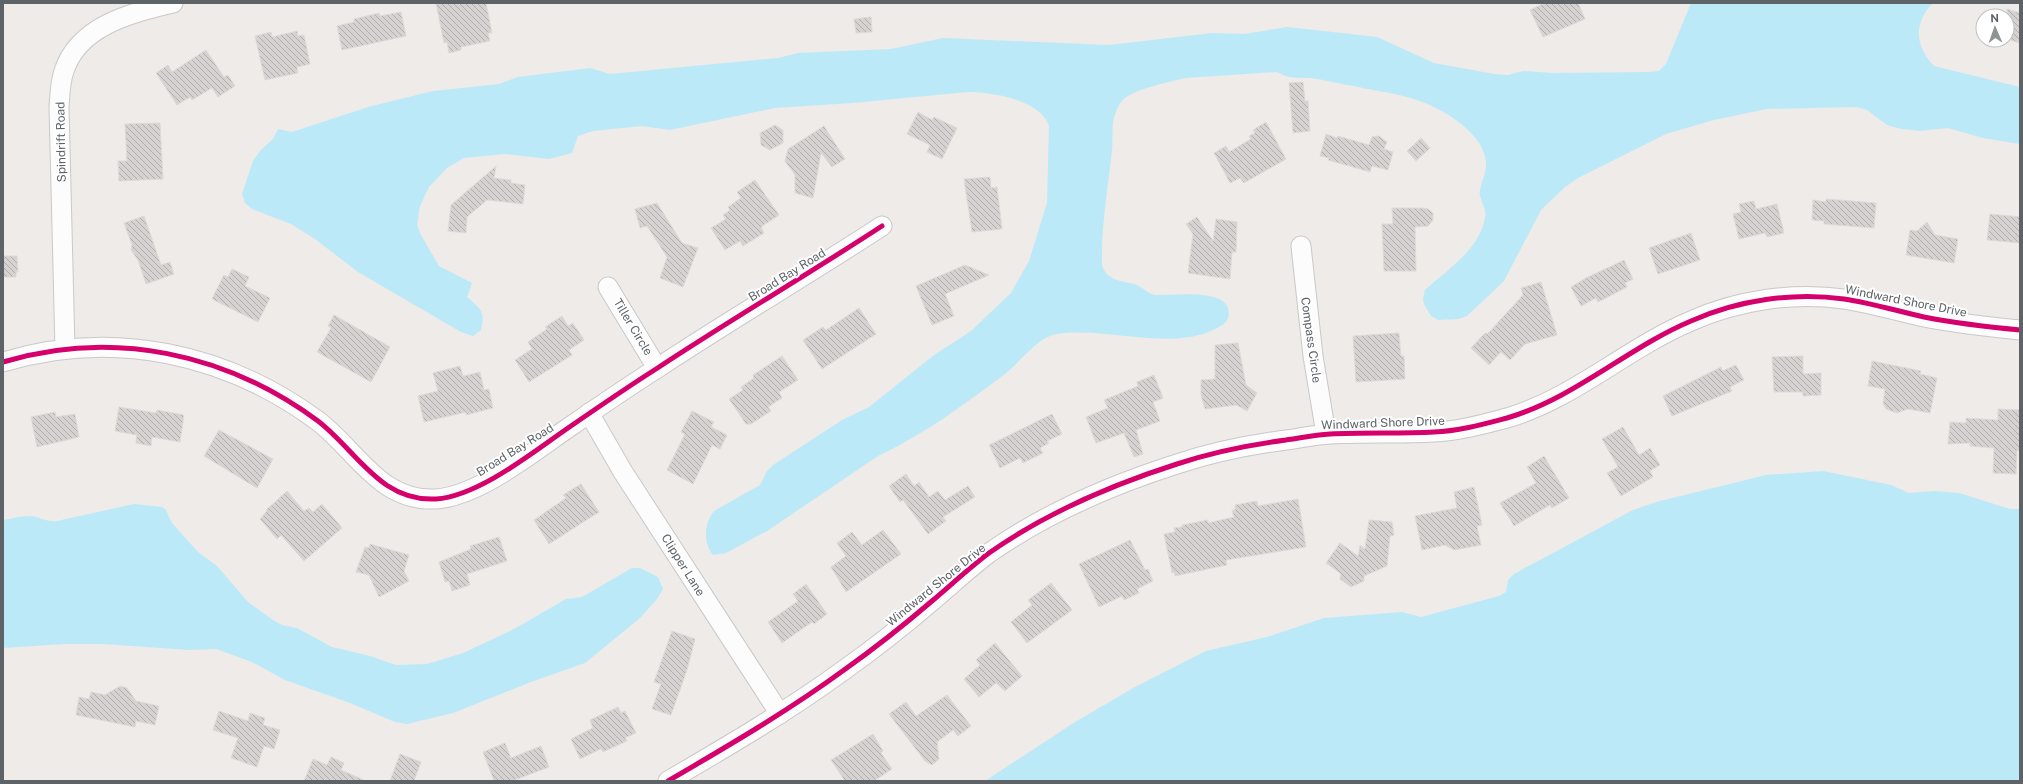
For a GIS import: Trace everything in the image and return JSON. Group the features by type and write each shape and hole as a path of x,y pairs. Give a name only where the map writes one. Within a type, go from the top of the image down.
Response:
{"street":[{"name":"Spindrift Road","path":"65,349 59,107 60,86 64,70 72,54 80,43 106,24 173,3"},
{"name":"Broad Bay Road","path":"3,362 41,352 65,349 116,348 159,352 190,358 257,384 294,405 320,423 342,442 377,479 391,489 407,496 422,499 438,499 457,495 482,484 510,468 657,368 882,226"},
{"name":"Compass Circle","path":"1300,246 1312,349 1326,434"},
{"name":"Tiller Circle","path":"608,287 657,368"},
{"name":"Windward Shore Drive","path":"668,781 780,714 845,670 907,622 987,555 1027,528 1063,509 1112,488 1211,452 1326,434 1438,432 1475,426 1546,404 1660,335 1721,310 1756,301 1796,296 1836,298 1926,317 2020,330"},
{"name":"Clipper Lane","path":"589,413 623,472 780,714"}],"water":[{"path":"1691,3 1933,3 1922,18 1920,26 1920,43 1923,51 1934,66 2020,87 2020,144 1983,138 1948,128 1920,131 1901,129 1887,125 1867,110 1856,107 1767,109 1714,120 1666,134 1578,178 1565,187 1541,210 1504,281 1467,316 1458,319 1438,320 1431,316 1424,304 1423,299 1425,290 1462,258 1477,239 1485,217 1485,210 1480,197 1481,186 1486,168 1483,149 1476,138 1456,120 1431,105 1407,97 1311,78 1290,77 1277,72 1185,78 1152,86 1135,92 1123,100 1114,119 1104,222 1102,265 1105,272 1109,276 1117,280 1137,285 1155,295 1201,295 1213,297 1222,301 1228,308 1228,318 1225,323 1215,329 1197,335 1178,338 1158,339 1076,332 1050,336 1036,345 1005,374 975,397 911,439 878,456 767,531 726,553 713,555 706,539 706,533 708,521 714,511 760,485 767,471 773,465 842,420 869,407 934,355 971,331 1011,293 1029,261 1047,203 1049,126 1044,117 1036,110 1014,99 978,92 775,108 670,130 642,126 593,131 578,136 572,153 549,159 505,154 464,158 447,168 429,187 420,206 417,225 421,235 439,266 472,283 467,297 479,308 483,319 481,330 473,336 461,332 358,272 315,239 291,224 252,209 245,203 242,194 253,161 260,151 273,139 278,129 292,132 368,107 433,91 499,84 518,77 590,68 610,74 778,58 798,53 891,49 943,38 1109,45 1212,33 1244,34 1287,27 1377,37 1434,63 1494,74 1508,75 1523,71 1552,73 1649,72 1659,71 1666,64"},
{"path":"1823,471 1891,485 1909,493 1934,491 1959,493 2010,509 2020,509 2020,781 985,781 1075,722 1135,687 1206,651 1267,637 1324,618 1402,612 1421,617 1499,596 1506,592 1508,580 1514,574 1633,510 1656,502 1766,475"},
{"path":"134,504 162,507 166,510 172,523 198,552 217,566 248,602 273,620 282,625 297,628 332,647 370,656 396,665 427,664 463,653 514,629 566,599 582,597 632,568 640,568 658,577 663,589 657,599 640,618 585,663 531,682 453,713 407,724 395,722 350,703 285,680 252,662 216,649 189,650 103,644 65,644 3,648 3,520 32,516 49,521 57,521"}],"building":[{"path":"436,3 486,3 492,33 488,33 490,41 461,47 461,50 449,53 447,42 444,43"},
{"path":"1545,3 1578,3 1585,19 1543,37 1530,10"},
{"path":"2015,11 2020,13 2020,43 2015,41"},
{"path":"401,12 406,36 342,50 337,26 354,22 354,19 379,13 380,16"},
{"path":"871,17 872,32 856,33 854,19"},
{"path":"297,31 298,36 304,35 310,64 297,67 298,73 265,80 255,36 271,32 272,37"},
{"path":"206,50 224,77 228,75 235,86 218,97 212,88 192,100 190,97 177,105 156,73 168,65 172,72"},
{"path":"1303,82 1305,101 1308,101 1310,131 1293,133 1289,83"},
{"path":"918,112 932,120 934,117 957,128 942,159 927,152 930,145 907,134"},
{"path":"1266,122 1286,159 1244,183 1240,178 1230,183 1214,153 1226,146 1229,152 1251,139 1249,136 1255,133 1253,130"},
{"path":"160,123 163,179 119,181 118,161 127,161 125,124"},
{"path":"775,125 783,130 783,143 770,150 761,145 760,133"},
{"path":"824,126 845,159 832,167 821,153 813,198 795,193 795,175 785,161 788,149"},
{"path":"1326,134 1369,145 1372,137 1379,136 1387,142 1384,149 1393,152 1388,170 1372,166 1370,172 1328,160 1329,158 1320,156"},
{"path":"1421,138 1430,148 1416,161 1407,151"},
{"path":"496,166 494,178 511,180 511,183 525,185 523,204 487,200 467,217 466,233 448,231 451,205"},
{"path":"990,177 991,188 997,187 1002,229 972,232 964,179"},
{"path":"755,180 779,215 761,227 764,233 743,246 740,241 725,250 711,228 726,219 723,215 730,210 728,207 741,198 737,192"},
{"path":"1826,199 1876,203 1874,228 1824,224 1824,221 1812,220 1813,200 1826,202"},
{"path":"1754,201 1756,209 1777,204 1784,233 1767,237 1765,233 1739,239 1733,214 1741,212 1739,204"},
{"path":"657,203 682,243 698,248 683,287 660,278 667,257 647,226 640,228 635,209"},
{"path":"1392,208 1423,208 1428,209 1433,213 1433,220 1428,226 1415,227 1416,271 1384,271 1382,224 1393,224"},
{"path":"1990,214 2020,217 2020,243 1987,240"},
{"path":"144,216 161,265 170,262 174,274 146,284 138,260 131,250 132,245 124,223"},
{"path":"1197,217 1213,241 1216,219 1237,222 1236,252 1232,252 1230,279 1188,273 1193,234 1186,224"},
{"path":"1927,222 1935,235 1958,239 1954,263 1906,255 1910,230 1917,231"},
{"path":"1691,233 1700,260 1658,274 1649,248"},
{"path":"3,256 17,256 18,272 16,272 16,277 3,277"},
{"path":"1624,260 1633,279 1625,283 1627,287 1598,302 1596,298 1581,306 1571,287 1586,278"},
{"path":"965,265 989,275 945,294 954,316 932,325 916,286"},
{"path":"232,269 249,277 245,286 270,298 258,322 212,299 224,275 228,277"},
{"path":"1541,282 1557,335 1525,344 1510,360 1501,352 1489,365 1471,348 1485,333 1487,334 1492,329 1523,295 1521,288"},
{"path":"859,308 876,334 822,369 803,340 823,327 826,330"},
{"path":"334,315 390,347 371,382 317,352 331,328 328,326"},
{"path":"562,316 568,326 573,323 584,340 569,350 572,355 529,382 515,360 532,349 528,342 547,329 545,327"},
{"path":"1399,333 1401,356 1404,356 1405,379 1356,382 1353,336"},
{"path":"1238,343 1246,385 1257,393 1247,411 1237,405 1205,409 1201,395 1201,380 1215,379 1215,345"},
{"path":"782,356 798,380 779,392 782,398 768,407 771,411 751,424 746,424 729,399 743,390 741,387 754,378 753,375"},
{"path":"1803,356 1803,374 1821,373 1821,395 1803,396 1803,392 1774,392 1772,357"},
{"path":"1872,361 1921,371 1920,374 1937,378 1930,413 1908,409 1897,413 1886,409 1883,403 1885,389 1868,386"},
{"path":"1736,365 1744,380 1730,387 1732,391 1672,416 1663,396 1721,367 1722,371"},
{"path":"460,366 463,376 480,372 484,390 489,389 493,408 466,415 466,412 424,422 418,396 438,391 433,373"},
{"path":"1154,375 1163,398 1153,402 1160,421 1136,430 1143,454 1134,457 1124,433 1096,443 1086,417 1108,408 1104,400 1138,386 1137,382"},
{"path":"119,407 156,413 157,410 184,415 180,442 152,437 151,446 136,443 137,435 115,431"},
{"path":"1998,409 2020,410 2020,451 2017,450 2016,474 1993,473 1994,448 1970,446 1970,443 1948,444 1950,422 1966,423 1966,418 1998,420"},
{"path":"692,411 714,422 711,427 727,435 720,449 712,445 693,484 667,470 685,434 681,432"},
{"path":"55,412 56,417 75,414 79,437 37,447 31,417"},
{"path":"1052,414 1062,434 1047,441 1049,443 1040,448 1043,453 1023,463 1020,458 1000,468 989,445"},
{"path":"1623,427 1639,455 1650,448 1660,465 1650,471 1653,477 1621,496 1607,473 1618,467 1602,439"},
{"path":"219,430 273,459 257,488 204,456"},
{"path":"1544,456 1569,498 1552,508 1550,505 1514,526 1500,503 1536,483 1527,467"},
{"path":"906,474 914,486 919,482 929,497 938,491 945,500 968,486 975,497 943,517 946,521 928,534 903,500 900,502 889,486"},
{"path":"581,484 599,512 549,544 534,520 566,498 563,495"},
{"path":"1474,487 1482,525 1477,526 1481,545 1454,550 1445,545 1422,550 1415,516 1457,508 1454,492"},
{"path":"287,491 304,511 309,508 313,512 322,504 342,528 304,561 281,535 277,539 260,519 267,511 266,510"},
{"path":"1298,499 1306,547 1226,560 1227,565 1175,576 1174,572 1172,573 1164,534 1175,532 1174,528 1208,520 1208,523 1234,517 1232,510 1235,510 1235,505 1257,501 1258,506"},
{"path":"1369,520 1392,522 1394,535 1390,536 1387,566 1364,576 1364,581 1351,587 1340,579 1341,574 1326,563 1340,543 1358,556 1360,545 1365,549"},
{"path":"883,530 901,554 846,592 831,567 846,556 837,543 852,532 862,545"},
{"path":"499,537 507,561 467,574 470,585 452,591 449,581 445,582 439,562 471,549 470,546"},
{"path":"1130,540 1145,570 1148,569 1153,581 1137,589 1139,593 1124,600 1122,596 1099,607 1079,564"},
{"path":"370,544 409,555 404,571 409,581 379,597 369,575 356,572 365,547 369,548"},
{"path":"1051,583 1072,610 1027,643 1011,622 1032,605 1028,600"},
{"path":"806,584 827,614 814,624 812,622 782,643 768,622 798,601 793,594"},
{"path":"672,631 695,639 687,670 671,715 652,709 661,684 654,682"},
{"path":"995,643 1022,676 1005,691 996,683 979,697 964,679 980,665 976,660"},
{"path":"120,686 127,688 136,701 159,706 155,725 136,721 135,727 76,715 79,697 89,699 91,692 105,695"},
{"path":"947,695 971,726 958,736 953,730 937,742 939,759 932,765 925,761 889,714 906,702 916,716"},
{"path":"618,707 621,713 625,711 636,733 625,738 627,741 603,752 601,749 580,759 571,739 593,728 590,720"},
{"path":"219,711 248,721 250,713 265,718 263,725 280,730 274,749 264,746 257,767 231,758 238,738 213,730"},
{"path":"873,734 883,751 881,753 892,769 874,781 845,781 831,760"},
{"path":"505,743 511,758 541,746 549,767 512,781 494,781 483,752"},
{"path":"400,754 421,762 414,781 390,781"},
{"path":"331,757 344,763 341,770 366,781 304,781 313,759 327,765"}],"cycle path":[{"path":"3,362 44,352 86,348 127,348 167,354 207,364 245,378 283,398 318,421 384,484 399,492 416,498 436,499 453,496 470,490 505,471 645,376 882,226"},
{"path":"668,781 758,728 856,662 989,553 1033,525 1080,501 1152,472 1217,452 1272,442 1330,434 1421,433 1453,430 1507,418 1532,409 1578,386 1668,332 1709,314 1747,303 1786,297 1825,297 1864,303 1924,317 1972,325 2020,330"}]}
